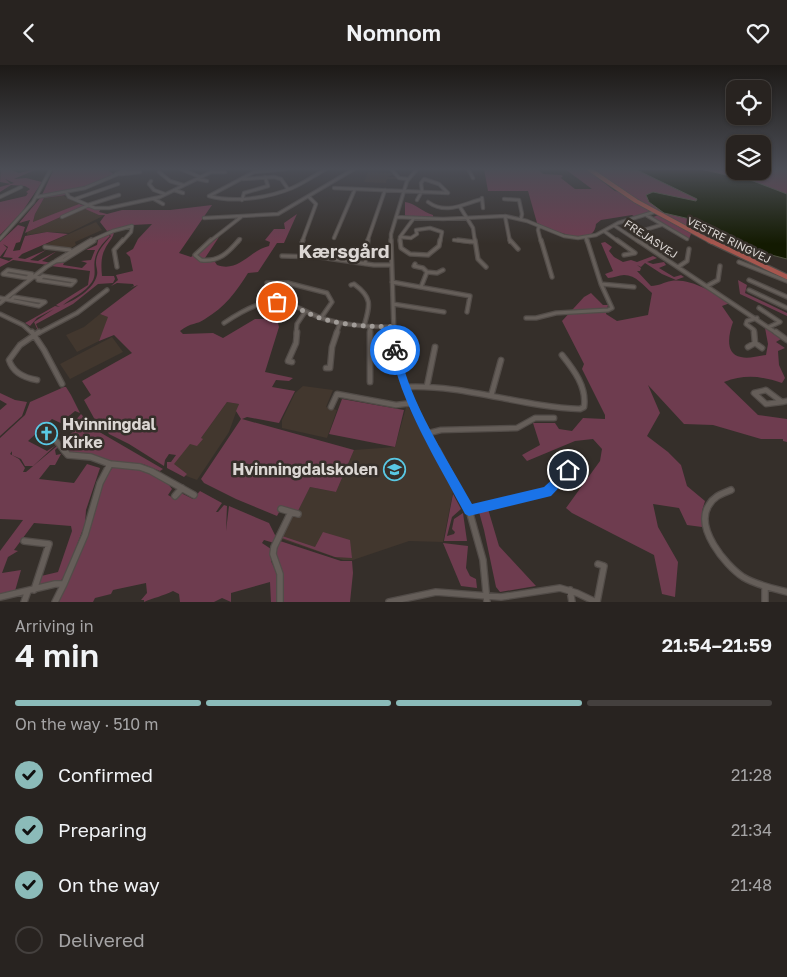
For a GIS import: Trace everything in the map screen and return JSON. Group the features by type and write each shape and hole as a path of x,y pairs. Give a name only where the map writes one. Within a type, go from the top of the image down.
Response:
{"main road":[{"name":"VESTRE RINGVEJ","path":"625,194 701,237 787,279"}],"street":[{"path":"0,239 16,223 39,194"},
{"path":"37,197 54,194"},
{"path":"67,194 88,205 104,209 154,199 166,194"},
{"path":"75,199 89,194"},
{"path":"213,194 209,196 223,200 242,200 267,194"},
{"path":"242,200 244,194"},
{"path":"204,218 278,214 314,194"},
{"path":"334,238 353,194"},
{"path":"365,264 367,243 384,194"},
{"path":"403,194 390,240 396,354 405,387 412,403 469,510 481,551 487,599"},
{"path":"417,200 421,194"},
{"path":"62,217 88,205 119,195"},
{"path":"302,243 316,204 309,197"},
{"path":"428,202 440,208 460,207 482,198 483,208"},
{"path":"154,199 164,203"},
{"path":"504,199 519,200 522,214 521,219"},
{"path":"460,207 474,231 474,255 486,267"},
{"path":"396,217 467,218 505,216 521,219 564,236 586,238 615,226 656,213"},
{"path":"505,216 510,242 518,249"},
{"path":"647,216 687,239"},
{"path":"240,239 226,255 217,260 200,260 196,255 200,249 241,217"},
{"path":"400,237 411,238 417,234 416,230 422,227 435,228 442,232 439,246 428,255 410,254 401,248 400,237 414,218"},
{"path":"661,243 641,231 662,225"},
{"path":"0,303 70,251 102,235 132,226 130,232 114,250 117,267"},
{"path":"539,226 538,230 552,277"},
{"name":"FREJASVEJ","path":"615,226 757,318 787,340"},
{"path":"604,231 635,253 624,255"},
{"path":"526,318 536,318 556,313 608,311 612,305 601,284 586,238"},
{"path":"454,240 474,242"},
{"path":"56,261 61,261 94,241"},
{"path":"45,247 70,251"},
{"name":"FREJASVEJ","path":"678,267 687,261 689,249"},
{"path":"282,256 319,257 365,264 391,265"},
{"path":"739,262 787,279"},
{"path":"415,264 414,266 423,268 427,272 437,273 443,270"},
{"path":"708,286 718,280 720,266"},
{"path":"29,276 32,274 8,270 3,274 27,278 29,276 41,278 43,276 76,281 71,285 38,279 41,278"},
{"path":"420,287 427,272"},
{"path":"749,280 787,297"},
{"path":"392,282 470,296 467,312"},
{"path":"267,283 288,283 327,293 332,302 321,318"},
{"path":"351,285 354,284 363,290 369,299 370,305 364,326"},
{"path":"601,284 634,287"},
{"path":"38,380 31,379 13,369 9,360 17,347 35,335 73,316 107,290"},
{"path":"749,290 787,308"},
{"path":"0,297 45,301 39,306 9,301 12,299"},
{"path":"224,323 250,307 268,302 285,303 321,318 340,323 370,327 394,327"},
{"path":"393,304 444,312"},
{"path":"759,309 780,322 769,327"},
{"path":"292,362 288,361 296,343 297,324 305,312"},
{"path":"0,315 21,322 35,335 62,384"},
{"path":"755,343 754,330 746,321 757,318"},
{"path":"326,368 330,368 332,347 340,323"},
{"path":"370,327 370,382"},
{"path":"748,347 755,343"},
{"path":"755,343 762,348"},
{"path":"426,386 435,347"},
{"path":"405,387 426,386 552,408 580,409 584,407 586,398 562,355"},
{"path":"491,397 501,360"},
{"path":"760,390 768,390 784,401 766,404 754,393 760,390"},
{"path":"331,407 337,394 396,405 412,403"},
{"path":"429,433 441,430 517,427 535,418 554,418"},
{"path":"57,442 68,455 91,457 110,465 140,467 151,471 194,495"},
{"path":"55,602 85,535 100,483 110,465"},
{"path":"469,510 547,492 568,470"},
{"path":"175,496 182,488"},
{"path":"731,490 721,493 709,504 706,513 707,531 712,545 729,567 742,577 765,587 787,592"},
{"path":"280,602 280,574 273,555 274,547 294,513 281,509"},
{"path":"24,541 49,544 31,591 24,602"},
{"path":"390,602 450,593 487,599 501,597 517,599 552,588 570,590 597,602 604,566 598,564"},
{"path":"0,597 55,584 64,584"},
{"path":"765,587 765,602"},
{"path":"570,590 572,602"}],"shaded area":[{"path":"27,194 34,194 22,212 0,235 0,202 26,196"},
{"path":"59,194 66,195 44,198 35,214 33,222 79,204 85,206 25,233 30,220 19,223 41,197"},
{"path":"529,194 651,194 664,213 706,223 691,234 689,239 650,218 662,214 656,210 635,217 632,215 601,220 596,224 593,232 588,236 580,237 561,233 537,223"},
{"path":"656,194 687,194 697,199 696,201"},
{"path":"663,194 696,201 697,199 687,194 787,194 787,259 752,250 730,235 703,222 664,213 649,202 646,195"},
{"path":"62,195 80,204 33,224 35,214 44,198"},
{"path":"405,202 433,215 433,218 405,217"},
{"path":"212,205 179,253 191,257 219,237 203,261 215,262 217,265 225,267 238,264 262,248 269,246 270,242 265,240 274,229 285,229 284,223 297,214 284,243 277,243 258,272 248,273 230,299 212,314 180,331 183,334 213,333 223,338 255,319 277,319 279,327 265,372 293,378 289,381 276,380 272,387 295,391 279,423 247,417 242,419 354,450 336,492 310,487 298,511 282,507 277,516 236,499 204,483 201,479 241,419 236,411 239,404 227,402 201,438 203,439 197,446 190,444 174,464 187,474 184,477 167,468 167,462 171,462 176,455 169,454 164,466 109,434 107,431 100,429 84,400 91,395 82,381 132,353 114,335 99,341 108,317 100,314 138,285 130,288 134,286 133,284 117,283 111,286 118,280 116,275 133,271 130,257 126,253 133,249 138,239 152,224 132,225 107,231 100,222 105,215 99,215 83,208 88,206 101,209 99,212 107,214 122,210 170,210"},
{"path":"85,206 105,215 69,233 47,232 27,235 27,232"},
{"path":"96,222 102,230 75,242 76,245 69,249 44,245"},
{"path":"18,225 25,227 20,242 16,243 13,251 20,250 25,236 47,232 68,234 22,254 18,258 25,259 46,250 30,260 38,261 57,251 42,261 51,263 48,265 13,260 0,267 0,258 9,261 13,258 3,257 8,247 3,244 7,248 0,257 0,242"},
{"path":"114,231 104,252 101,265 102,276 114,276 113,283 98,284 73,304 36,324 39,331 43,331 39,333 34,322 54,309 37,318 30,326 25,323 55,306 60,307 56,305 88,285 90,271 51,266 55,263 64,263 63,265 82,268 87,263 81,261 91,260 95,250 86,250 97,245 98,240 91,240 106,233 110,236 97,252 92,282 82,292 63,305 78,297 92,285 97,275 97,255 111,236 107,233"},
{"path":"91,240 61,261 58,260"},
{"path":"605,242 612,247 609,251 614,257 623,262 631,260 637,262 653,256 657,258 647,262 653,264 664,262 666,265 659,268 674,277 681,275 684,277 676,280 645,263 641,267 637,265 641,268 640,271 637,271 651,286 671,281 686,282 710,291 730,303 722,306 733,322 729,343 732,352 736,355 747,358 766,355 768,344 765,328 781,339 776,342 785,348 778,351 779,365 785,378 782,383 753,377 732,379 724,382 758,415 787,419 787,442 783,441 783,439 761,439 713,425 684,424 648,385 660,413 647,436 681,465 687,486 705,501 702,511 702,527 687,525 679,508 653,504 658,527 678,562 675,597 662,594 654,555 572,513 566,508 600,461 602,449 593,439 575,441 527,461 522,455 540,445 533,423 555,423 559,429 572,431 583,418 605,419 605,415 582,369 584,364 562,321 584,297 591,293 603,305 608,305 606,314 617,321 648,315 652,293 640,281 628,275 608,278 605,274 613,271 601,243"},
{"path":"738,280 747,285 745,293 787,313 787,316 740,294"},
{"path":"100,314 109,317 99,341 77,352 66,335 84,327"},
{"path":"112,337 123,352 70,379 60,364"},
{"path":"303,386 333,390 326,407 337,410 327,438 282,428 282,420 295,393"},
{"path":"66,387 80,413 75,411 69,416 74,418 67,426 52,419 28,441 47,451 56,445 33,466 25,466 21,459 12,455 12,451 10,454 19,459 25,468 23,472 26,472 58,447 55,450 56,455 61,454 55,465 50,465 39,479 74,483 87,464 100,468 86,510 85,524 64,578 60,581 38,584 41,576 58,572 72,531 71,526 34,523 14,550 18,551 8,557 2,573 21,570 15,591 0,594 0,551 23,520 0,519 0,438 25,415 30,402"},
{"path":"0,393 15,400 27,402 22,416 0,436 0,410 7,404 0,400"},
{"path":"342,399 404,410 395,447 329,434"},
{"path":"227,402 239,404 229,432 197,480 168,467 184,444 201,438"},
{"name":"Hvinningdalskolen","path":"407,404 453,492 443,542 409,541 353,560 343,560 278,538 291,512 298,511 310,487 336,492 354,450 395,447"},
{"path":"81,414 96,430 163,469 160,471 143,464 103,460 88,453 71,453 68,450 74,447 72,441 66,444 63,442 75,429 76,424 73,423"},
{"path":"113,467 129,468 154,474 167,483 172,489 168,495 175,499 181,493 193,499 200,491 222,503 216,512 224,505 227,506 226,531 229,506 269,523 276,537 274,543 264,540 262,543 271,549 271,561 277,574 278,602 271,602 270,582 231,593 231,602 222,598 214,602 180,602 179,594 173,591 144,602 144,600 141,600 147,593 146,583 113,590 111,594 95,598 93,602 59,602 89,532 102,483"},
{"path":"453,494 461,509 452,517 447,536 454,534 455,532 452,529 454,519 463,513 467,541 444,541"},
{"path":"488,509 499,546 536,586 500,592 496,587 479,512"},
{"path":"323,532 350,540 352,558 335,557 282,538 282,536 315,547"},
{"path":"280,541 341,561 352,561 353,573 350,602 283,602 275,555"},
{"path":"443,543 468,546 466,568 470,576 476,579 477,588 461,586"}],"way so far":[{"path":"277,302 285,303 321,318 340,323 370,327 394,327 395,350"}],"place":[{"name":"Hvinningdal Kirke","path":"46,433"},
{"name":"Hvinningdalskolen","path":"394,469"}],"district":[{"name":"Kærsgård","path":"344,251"}],"route":[{"path":"395,350 399,370 408,396 459,488 469,510 476,510 547,492 568,470"}]}
